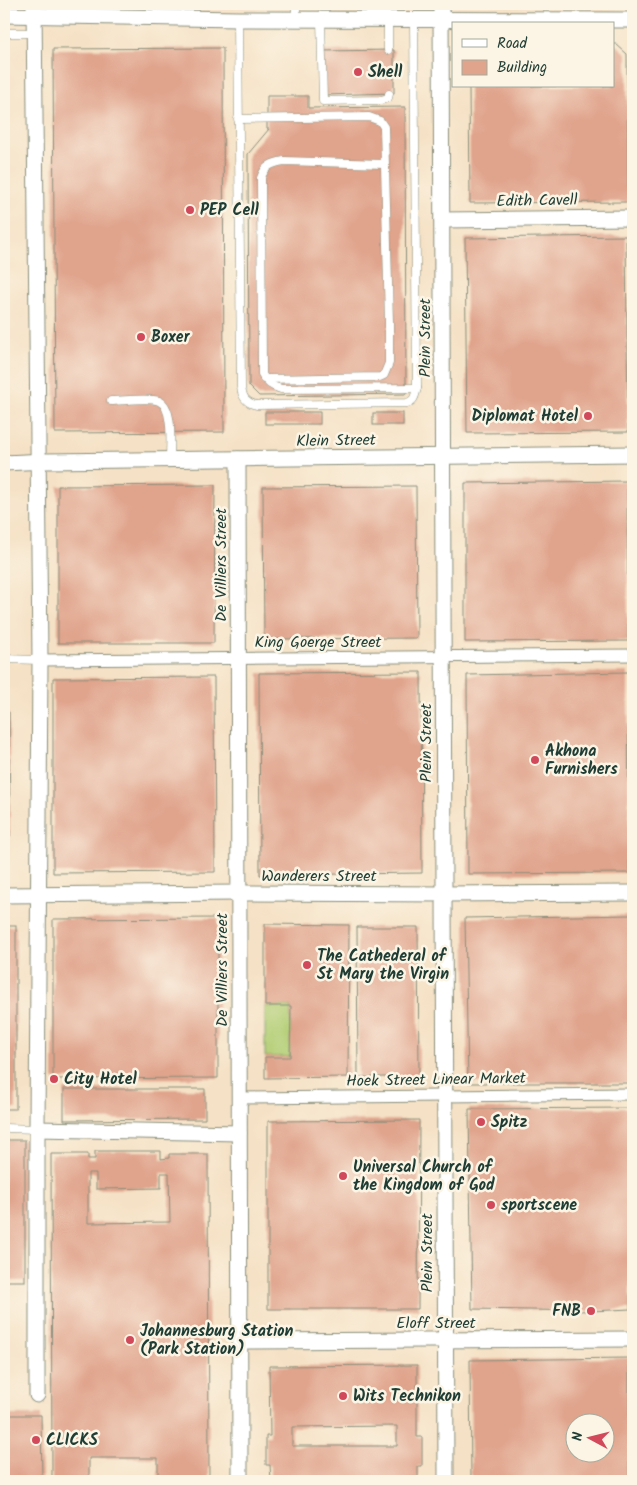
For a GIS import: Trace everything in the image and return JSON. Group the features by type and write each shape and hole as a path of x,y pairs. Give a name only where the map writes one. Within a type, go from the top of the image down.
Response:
{"street":[{"path":"238,4 238,19"},
{"path":"34,10 39,462 39,896 29,1129 37,1395"},
{"path":"4,15 34,10 238,19 414,20 441,11 633,20"},
{"name":"Plein Street","path":"441,11 446,1481"},
{"name":"Edith Cavell","path":"442,220 633,218"},
{"name":"Klein Street","path":"4,463 633,454"},
{"name":"De Villiers Street","path":"238,459 240,1481"},
{"name":"King Goerge Street","path":"40,660 633,655"},
{"name":"Wanderers Street","path":"4,895 633,893"},
{"name":"Hoek Street Linear Market","path":"239,1098 633,1094"},
{"path":"29,1129 239,1133"},
{"name":"Eloff Street","path":"240,1341 633,1339"}],"lane":[{"path":"296,4 296,19"},
{"path":"238,19 242,394 248,402 257,405 407,404 414,400 417,388 414,20"},
{"path":"321,19 323,101 382,100 388,98 389,94"},
{"path":"388,20 388,50"},
{"path":"4,33 34,33"},
{"path":"238,119 375,118 383,123 384,127 389,322 389,364 387,371 380,377 264,379"},
{"path":"384,164 284,160 268,166 263,171 261,178 262,374 270,386 281,389 417,388"},
{"path":"112,401 153,400 161,402 167,409 170,422 170,460"},
{"name":"King Goerge Street","path":"4,659 40,660"},
{"path":"4,1128 29,1129"}],"green space":[{"path":"265,1006 291,1006 290,1057 265,1057"}],"building":[{"path":"614,44 627,54 628,202 470,203 469,88 614,88"},
{"path":"223,48 224,432 55,433 53,49"},
{"path":"394,50 394,93 323,95 322,51"},
{"path":"267,96 308,96 308,108 405,107 406,394 259,396 249,386 248,154 269,129 267,129"},
{"path":"626,236 628,432 467,433 465,238"},
{"path":"265,412 320,412 320,424 265,424"},
{"path":"373,413 403,413 403,425 373,425"},
{"path":"627,481 628,641 465,642 465,483"},
{"path":"215,485 214,643 58,643 58,486"},
{"path":"416,486 417,638 264,639 263,487"},
{"path":"421,672 422,873 260,875 259,673"},
{"path":"628,672 629,873 468,874 467,675"},
{"path":"214,677 215,872 53,873 53,678"},
{"path":"4,712 9,712 10,836 4,836"},
{"path":"631,915 633,1083 468,1083 465,918"},
{"path":"218,918 218,1078 53,1079 53,919"},
{"name":"The Cathederal of St Mary the Virgin","path":"265,924 349,925 348,1077 265,1078 265,1057 290,1057 291,1006 265,1006"},
{"path":"4,926 16,926 16,1109 4,1109"},
{"path":"357,927 418,927 419,1077 358,1077"},
{"path":"64,1089 205,1089 205,1119 64,1120"},
{"path":"630,1108 630,1309 591,1311 472,1309 469,1109"},
{"path":"419,1120 418,1309 268,1309 268,1121"},
{"path":"4,1140 25,1140 25,1281 4,1281"},
{"name":"Johannesburg Station (Park Station)","path":"95,1151 161,1151 161,1159 169,1158 169,1154 208,1154 209,1481 158,1481 158,1458 89,1458 89,1481 52,1481 51,1154 88,1154 88,1159 95,1159","holes":["88,1173 96,1173 96,1189 161,1188 161,1173 169,1173 170,1222 88,1223"]},
{"path":"629,1358 629,1481 471,1481 470,1360"},
{"path":"417,1365 417,1437 422,1437 422,1466 418,1466 418,1481 271,1481 270,1465 266,1465 266,1436 270,1436 269,1366","holes":["397,1426 397,1446 292,1446 292,1427"]},
{"path":"4,1415 41,1415 42,1481 4,1481"}],"place":[{"name":"Shell","path":"358,72"},
{"name":"PEP Cell","path":"190,210"},
{"name":"Boxer","path":"141,337"},
{"name":"Diplomat Hotel","path":"588,416"},
{"name":"Akhona Furnishers","path":"535,760"},
{"name":"The Cathederal of St Mary the Virgin","path":"307,965"},
{"name":"City Hotel","path":"54,1079"},
{"name":"Spitz","path":"481,1122"},
{"name":"Universal Church of the Kingdom of God","path":"343,1176"},
{"name":"sportscene","path":"491,1205"},
{"name":"FNB","path":"591,1311"},
{"name":"Johannesburg Station (Park Station)","path":"130,1340"},
{"name":"Wits Technikon","path":"343,1396"},
{"name":"CLICKS","path":"36,1440"}]}
